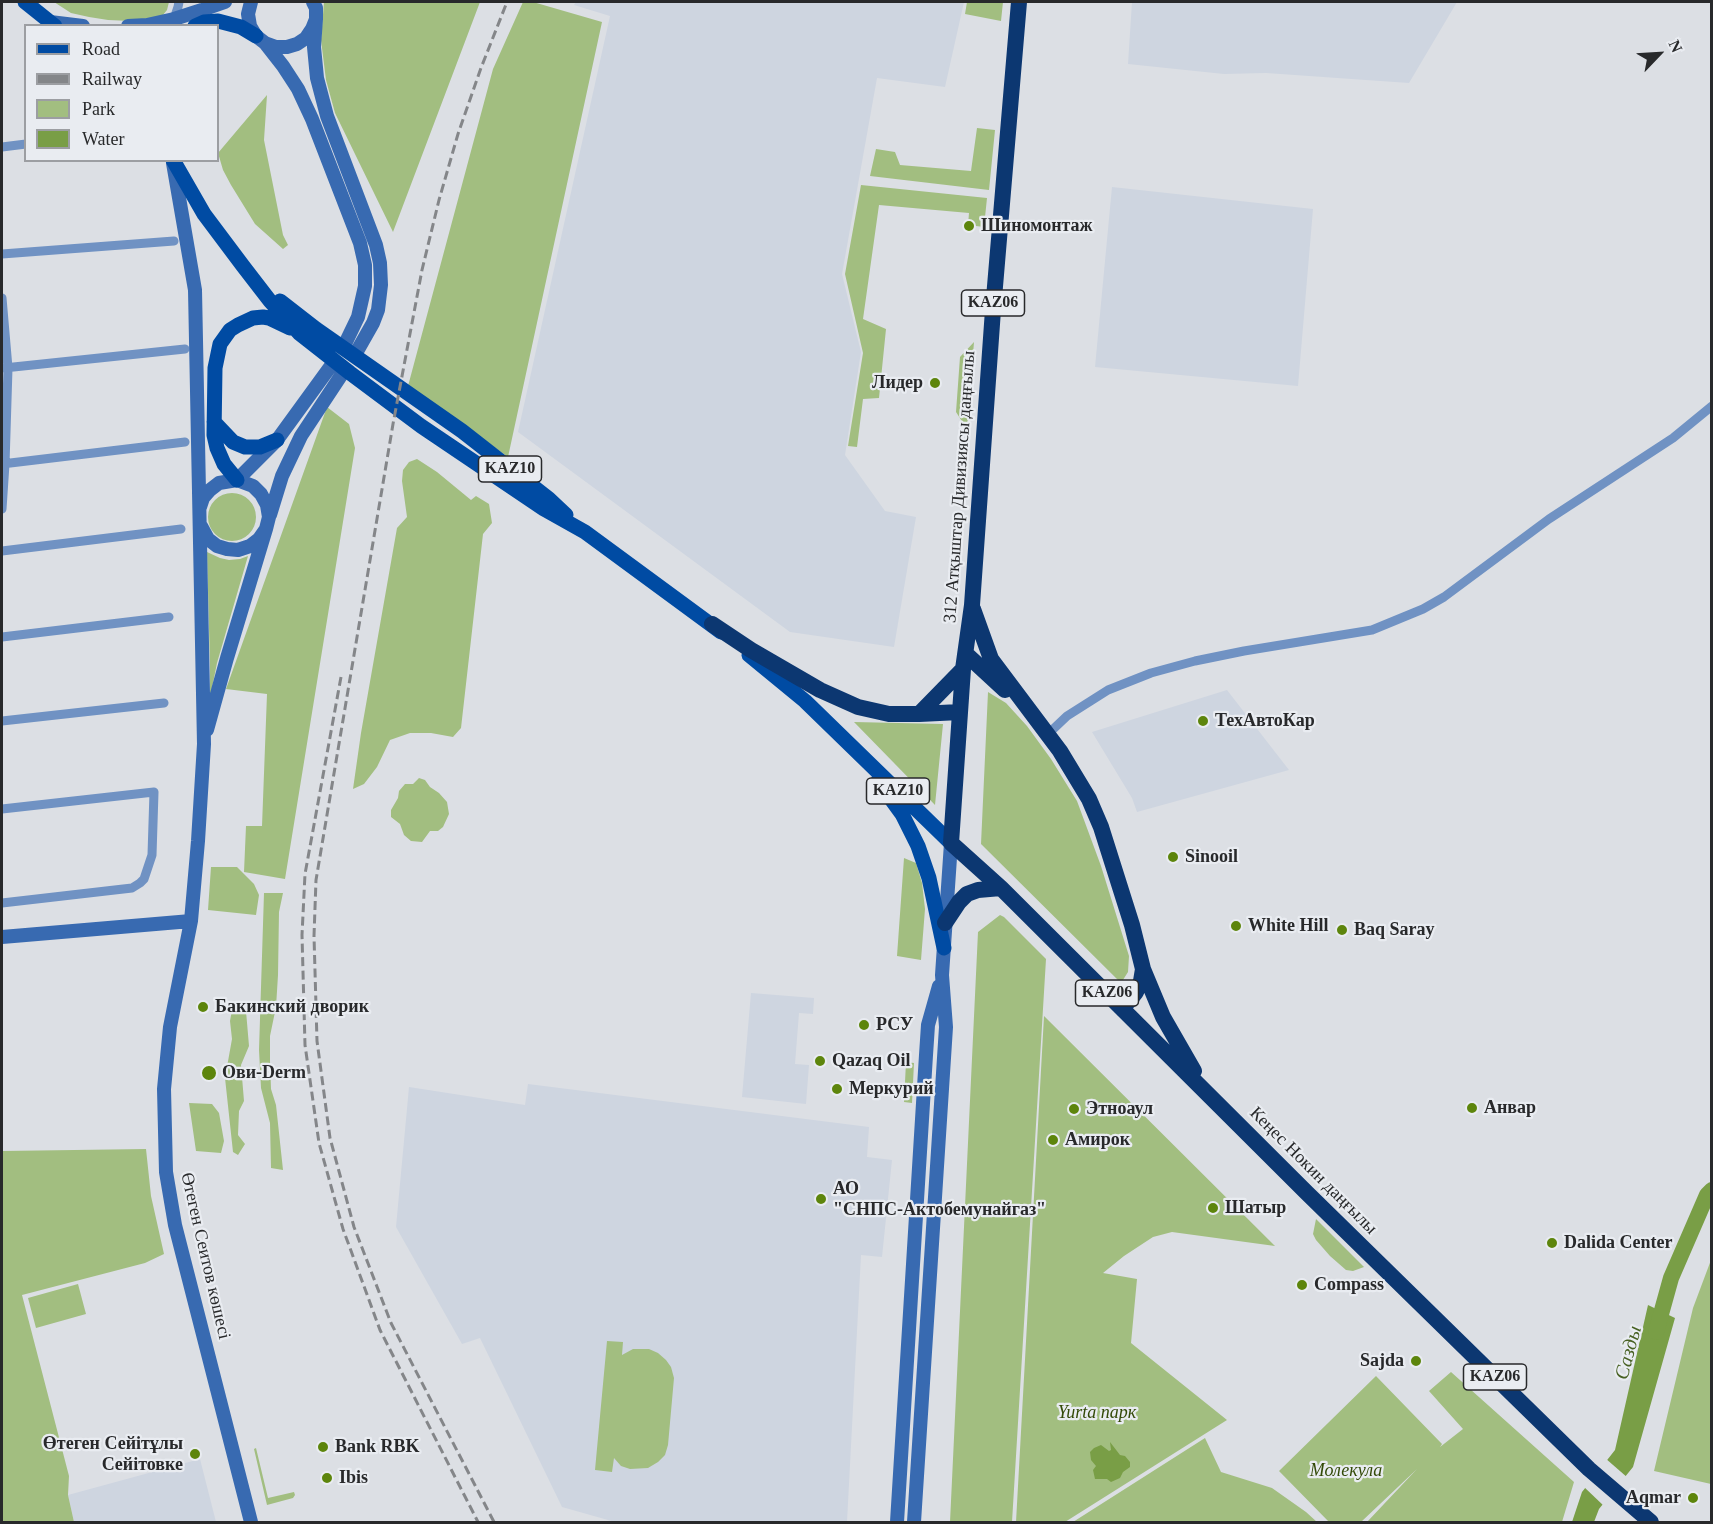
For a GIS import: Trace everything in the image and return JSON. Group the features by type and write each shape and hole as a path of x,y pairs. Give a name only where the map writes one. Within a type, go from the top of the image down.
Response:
{"highway":[{"name":"312 Атқыштар Дивизиясы даңғылы","path":"951,843 1019,2"},
{"path":"972,605 991,658 1048,734 1084,790 1101,827 1132,925 1143,969 1167,1026 1212,1098"},
{"path":"712,624 751,650 820,690 858,707 889,714 960,711"},
{"path":"919,714 965,662 1026,706"},
{"name":"Кеңес Нокин даңғылы","path":"951,843 1001,888 1398,1283 1589,1469 1651,1522"},
{"path":"945,923 959,902 968,894 978,890 1001,888"},
{"path":"1121,1007 1136,992 1143,969"}],"main road":[{"path":"25,2 52,24"},
{"path":"152,24 225,2"},
{"path":"250,2 248,14 250,26 283,66 298,89 360,243 365,265 365,286 353,353"},
{"path":"200,24 218,21 242,27 276,47 287,47 306,38 312,29 315,8"},
{"path":"315,8 314,47 317,78 327,116 376,245 380,263 381,285 378,310 373,323 353,353"},
{"path":"173,162 195,290 204,744"},
{"name":"KAZ10","path":"174,162 204,213 270,301 299,333 342,369 421,426 544,509 585,532"},
{"name":"KAZ10","path":"243,266 284,304 462,431 549,499 585,532 712,624 805,701 951,843"},
{"path":"237,480 224,464 214,435 216,362 220,344 230,330 246,321 263,317 299,333"},
{"path":"237,480 342,369"},
{"path":"204,744 227,658 282,476 301,436 342,369"},
{"path":"214,422 233,442 245,447 260,447 277,440"},
{"path":"237,480 253,486 267,505 267,523 259,539 250,546 238,550 217,546 208,539 202,530 199,514 203,498 210,490 219,483 237,480"},
{"path":"845,738 902,814 918,846 929,878 944,948"},
{"name":"Өтеген Сеитов көшесі","path":"204,744 191,921 169,1037 164,1089 166,1172 175,1225 251,1522"},
{"name":"312 Атқыштар Дивизиясы даңғылы","path":"914,1522 946,1027 942,975 951,843"},
{"path":"2,937 191,921"},
{"name":"312 Атқыштар Дивизиясы даңғылы","path":"897,1522 928,1025 942,975"},
{"path":"922,1113 940,1114"},
{"path":"915,1220 933,1221"}],"street":[{"path":"174,19 178,2"},
{"path":"2,147 24,144"},
{"path":"2,254 174,241"},
{"path":"2,298 5,368 2,509"},
{"path":"5,368 185,349"},
{"path":"1048,734 1067,716 1108,690 1151,673 1244,651 1372,630 1423,609 1444,597 1549,519 1673,438 1712,406"},
{"path":"3,464 186,442"},
{"path":"2,551 181,529"},
{"path":"2,637 169,617"},
{"path":"2,721 164,703"},
{"path":"2,810 154,792 152,855 144,879 140,883 132,888 2,903"}],"shaded area":[{"path":"576,2 964,2 945,87 877,78 842,274 861,352 845,455 885,511 916,517 894,647 790,632 518,432 610,16 574,5"},
{"path":"1132,2 1457,2 1409,83 1266,73 1224,74 1128,64"},
{"path":"1112,187 1313,209 1298,386 1095,367"},
{"path":"1227,690 1289,770 1137,812 1132,798 1092,732"},
{"path":"751,993 814,998 813,1014 799,1013 795,1064 809,1065 806,1104 742,1097"},
{"path":"528,1084 869,1127 867,1157 892,1160 882,1257 861,1255 847,1522 615,1522 562,1507 480,1338 462,1344 396,1227 409,1087 525,1105"},
{"path":"200,1459 216,1522 74,1522 68,1495"}],"green space":[{"path":"54,2 169,2 163,15 131,21 108,20 71,13"},
{"path":"324,2 480,2 393,232 335,113 326,80 321,40"},
{"path":"523,2 533,2 602,22 508,457 408,386 493,69"},
{"path":"967,2 1003,2 1001,21 965,14"},
{"path":"267,95 264,140 283,235 288,245 283,249 255,224 223,170 219,152"},
{"path":"977,128 995,130 989,190 870,176 876,149 895,152 900,165 971,171"},
{"path":"861,185 987,198 984,227 968,225 969,213 879,205 863,319 886,329 879,398 863,399 857,447 848,446 863,353 845,274"},
{"path":"974,342 967,429 956,412 960,357"},
{"path":"327,407 349,424 355,448 285,879 244,872 246,826 262,826 267,694 226,689"},
{"path":"417,459 471,500 476,496 489,504 492,523 483,534 461,728 453,737 431,733 410,733 390,740 377,767 364,784 353,789 397,528 407,517 402,481 403,470 409,462"},
{"path":"227,493 237,493 252,503 256,517 255,526 246,537 237,541 227,541 212,531 208,522 208,512 218,497"},
{"path":"207,552 229,560 248,556 217,663 210,698 210,666"},
{"path":"988,692 1006,703 1027,726 1077,801 1101,866 1129,956 1128,972 1121,983 981,844"},
{"path":"854,722 943,724 935,805"},
{"path":"419,778 425,780 447,802 449,814 443,827 438,831 430,831 422,842 411,841 404,835 400,824 391,817 391,810 399,791 405,784 413,784"},
{"path":"904,858 916,863 922,883 925,909 921,960 897,956"},
{"path":"211,867 237,867 254,884 259,895 256,915 208,910"},
{"path":"264,893 283,893 279,912 278,975 276,1007 270,1036 270,1061 271,1089 276,1105 283,1170 271,1168 270,1123 261,1088 259,1050"},
{"path":"1000,915 1046,959 1012,1522 950,1522 978,932"},
{"path":"240,1006 246,1011 249,1046 241,1065 244,1101 239,1111 238,1135 245,1144 238,1155 233,1152 225,1078 232,1039 230,1021 232,1010"},
{"name":"Yurta парк","path":"1044,1016 1275,1246 1172,1232 1153,1237 1103,1273 1137,1279 1131,1343 1227,1420 1065,1522 1016,1522"},
{"path":"906,1062 914,1063 912,1103 904,1102"},
{"path":"189,1103 212,1104 219,1113 224,1141 221,1153 196,1151"},
{"path":"146,1149 151,1196 164,1254 145,1263 22,1295 69,1476 68,1495 74,1522 2,1522 3,1151"},
{"path":"1316,1219 1364,1267 1353,1271 1346,1270 1330,1256 1313,1234"},
{"path":"1711,1260 1712,1484 1654,1471 1693,1308"},
{"path":"78,1284 86,1314 36,1328 28,1298"},
{"path":"607,1341 623,1342 622,1355 633,1349 649,1349 658,1353 671,1367 674,1378 668,1445 665,1455 648,1468 630,1469 621,1466 614,1458 612,1472 595,1470"},
{"name":"Молекула","path":"1451,1372 1574,1482 1562,1522 1367,1522 1417,1469 1361,1522 1329,1522 1279,1471 1376,1376 1442,1444 1440,1447 1463,1429 1429,1391"},
{"path":"1205,1438 1221,1472 1272,1488 1317,1522 1073,1522"},
{"path":"256,1448 268,1498 294,1492 293,1498 267,1505 254,1449"}],"water":[{"path":"1648,1305 1675,1318 1633,1467 1599,1509 1594,1522 1572,1522 1582,1492 1615,1450"},
{"path":"1110,1442 1120,1455 1125,1456 1130,1462 1130,1467 1123,1472 1120,1478 1111,1482 1107,1479 1095,1479 1093,1470 1096,1466 1091,1460 1090,1452 1101,1445 1111,1450"}],"pier":[{"path":"1605,1458 1628,1478 1605,1507 1583,1486"}],"waterway":[{"name":"Сазды","path":"1656,1332 1671,1278 1707,1195 1712,1190"}],"railway":[{"path":"494,1522 391,1323 354,1227 330,1138 317,1041 314,936 316,880 393,424 422,270 458,134 507,2"},
{"path":"341,677 305,874 302,935 305,1045 319,1143 343,1229 380,1330 478,1522"}],"place":[{"name":"Шиномонтаж","path":"969,226"},
{"name":"Лидер","path":"935,383"},
{"name":"ТехАвтоКар","path":"1203,721"},
{"name":"Sinooil","path":"1173,857"},
{"name":"White Hill","path":"1236,926"},
{"name":"Baq Saray","path":"1342,930"},
{"name":"Бакинский дворик","path":"203,1007"},
{"name":"РСУ","path":"864,1025"},
{"name":"Qazaq Oil","path":"820,1061"},
{"name":"Ови-Derm","path":"209,1073"},
{"name":"Меркурий","path":"837,1089"},
{"name":"Анвар","path":"1472,1108"},
{"name":"Этноаул","path":"1074,1109"},
{"name":"Амирок","path":"1053,1140"},
{"name":"АО \"СНПС-Актобемунайгаз\"","path":"821,1199"},
{"name":"Шатыр","path":"1213,1208"},
{"name":"Dalida Center","path":"1552,1243"},
{"name":"Compass","path":"1302,1285"},
{"name":"Sajda","path":"1416,1361"},
{"name":"Bank RBK","path":"323,1447"},
{"name":"Өтеген Сейітұлы Сейітовке","path":"195,1454"},
{"name":"Ibis","path":"327,1478"},
{"name":"Aqmar","path":"1693,1498"}]}
